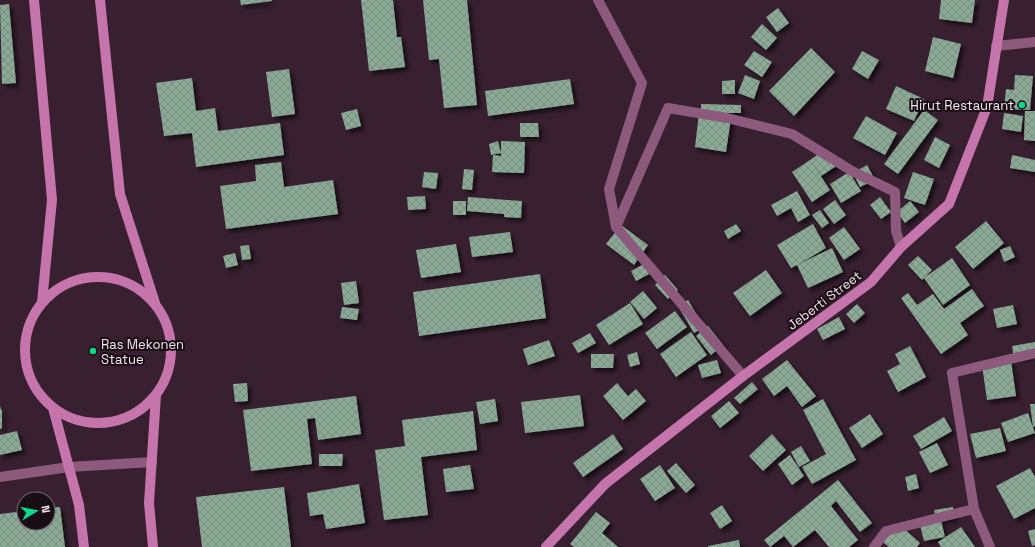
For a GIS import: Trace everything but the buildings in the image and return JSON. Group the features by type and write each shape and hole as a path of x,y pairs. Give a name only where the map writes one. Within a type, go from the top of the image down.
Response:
{"main road":[{"path":"34,0 52,200 42,302"},
{"path":"100,0 120,194 155,303 168,325 172,350 168,375 156,396 140,412 119,421 96,424 73,420 53,408 37,391 28,370 25,346 29,324 42,302 62,286 86,277 112,277 135,286 155,303"},
{"name":"Jeberti Street","path":"546,547 605,484 743,376 870,282 901,247 949,204 987,107 1001,1"},
{"path":"153,547 149,503 156,396"},
{"path":"53,408 79,505 84,547"}],"street":[{"path":"598,0 642,83 609,189 616,227 743,376"},
{"path":"996,46 1035,42"},
{"path":"616,227 668,108 727,118 792,134 852,171 894,192 896,231 901,247"},
{"path":"990,547 974,509 952,373 1035,353"},
{"path":"0,477 69,467 152,462"},
{"path":"874,547 886,531 974,509"}],"place":[{"name":"Hirut Restaurant","path":"1022,105"},
{"name":"Ras Mekonen Statue","path":"93,351"}]}
